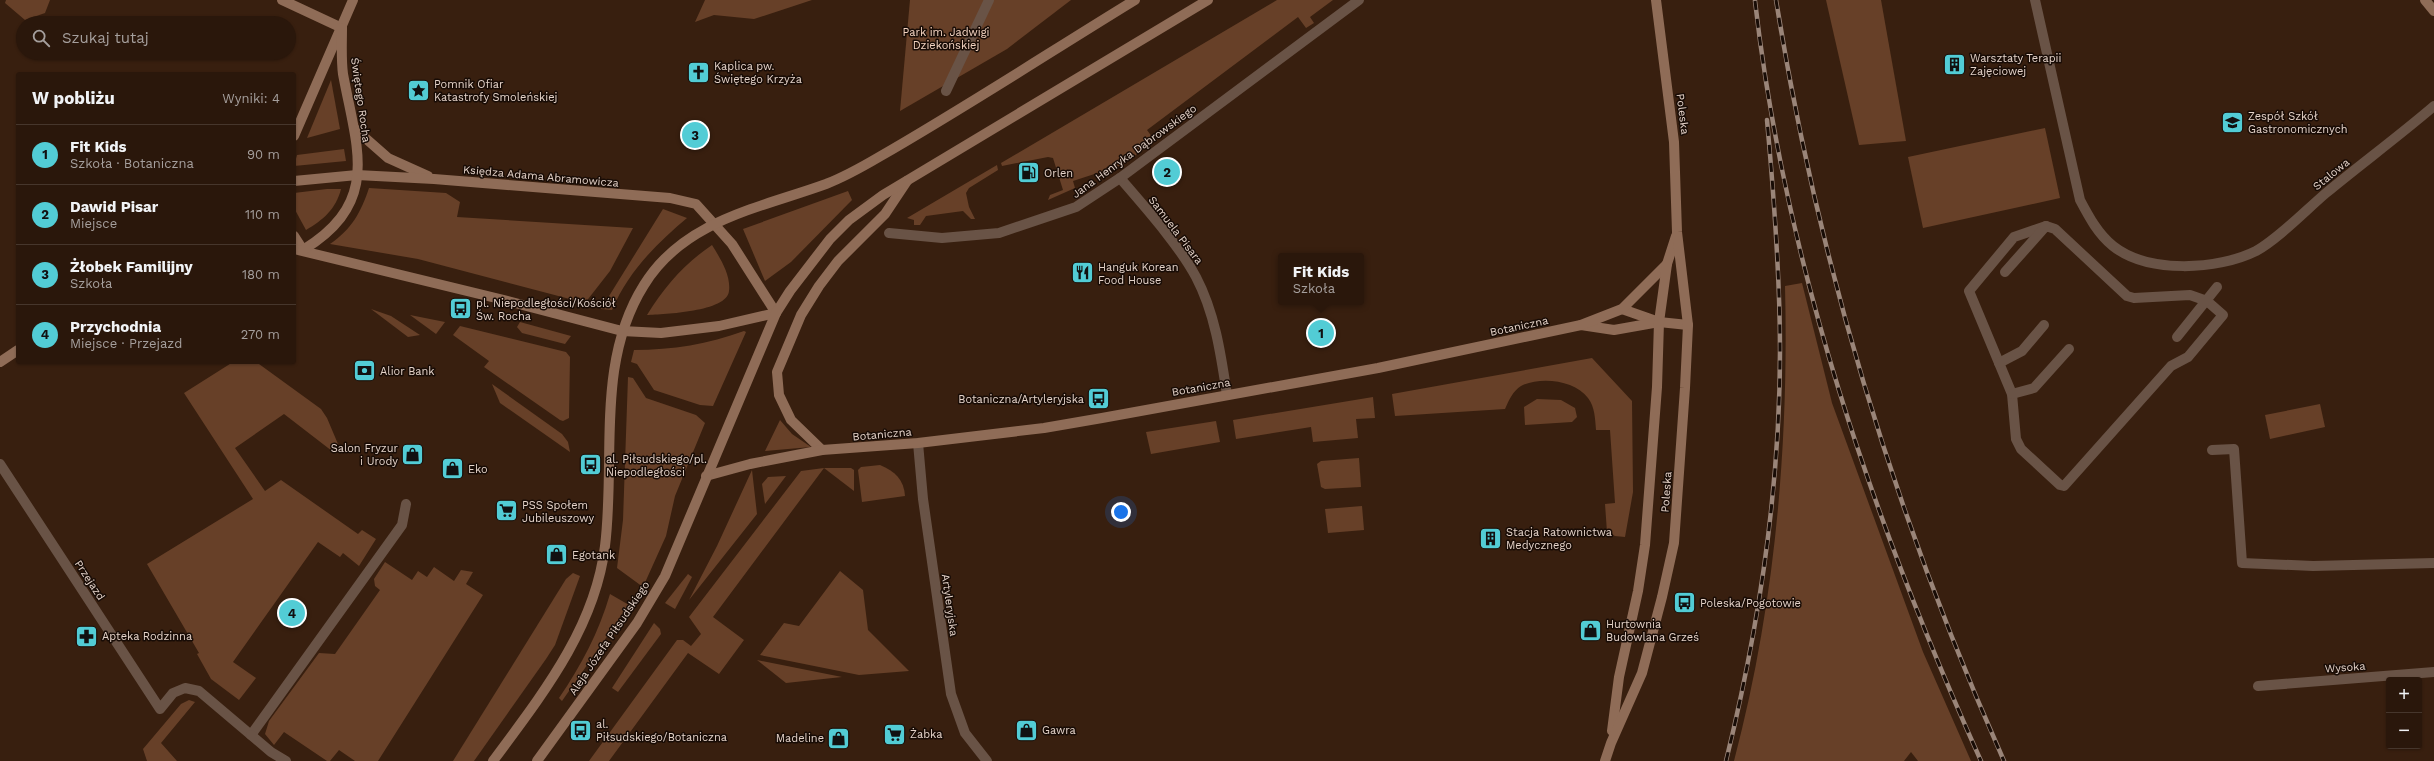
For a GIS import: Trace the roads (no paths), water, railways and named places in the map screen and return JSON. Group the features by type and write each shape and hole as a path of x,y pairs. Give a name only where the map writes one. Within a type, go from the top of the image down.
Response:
{"main road":[{"path":"282,0 342,28"},
{"name":"Świętego Rocha","path":"296,132 354,0"},
{"path":"493,761 563,663 590,604 598,579 605,546 613,368 622,331 645,283 662,261 690,237 714,223 848,174 879,157 1135,0"},
{"path":"298,249 622,331 661,333 719,326 776,313 790,291 830,239 850,220 909,178 1208,0"},
{"name":"Poleska","path":"1610,743 1642,673 1655,630 1674,542 1688,325 1677,232 1674,142 1656,0"},
{"path":"2425,0 2434,11"},
{"name":"Świętego Rocha","path":"342,28 343,72 355,129 357,175"},
{"path":"355,129 388,158 434,179"},
{"path":"298,249 322,238 348,209 355,191 357,175"},
{"name":"Księdza Adama Abramowicza","path":"296,181 357,175 434,179 670,198 696,204 732,244 776,313"},
{"path":"822,450 791,420 779,395 777,372 801,314 819,286 838,261 885,214 909,178"},
{"name":"Poleska","path":"1605,761 1610,743 1619,677 1638,591 1645,545 1657,387 1659,322 1668,264 1677,232"},
{"name":"Botaniczna","path":"706,476 750,464 822,450 918,443 1044,428 1378,368 1581,325 1622,309 1668,264"},
{"name":"Botaniczna","path":"1622,309 1659,322 1688,325"},
{"name":"Aleja Józefa Piłsudskiego","path":"537,761 645,611 665,576 776,313"},
{"name":"Botaniczna","path":"1581,325 1614,330 1659,322"},
{"path":"0,362 16,351"}],"street":[{"path":"946,91 989,0"},
{"name":"Jana Henryka Dąbrowskiego","path":"889,233 942,238 999,233 1076,207 1120,178 1359,0"},
{"name":"Stalowa","path":"2034,0 2080,200 2092,222 2114,247 2136,258 2162,265 2190,266 2241,257 2256,250 2434,106"},
{"name":"Samuela Pisara","path":"1120,178 1179,252 1196,277 1209,307 1221,357 1227,395"},
{"path":"2005,272 2046,226"},
{"path":"2046,226 2055,229 2127,296 2134,298 2190,295 2207,301 2223,315 2188,357 2171,366 2064,486 2060,485 2021,449 2013,426 2014,410 2012,394 1969,291 2014,237 2046,226"},
{"path":"2177,337 2217,287"},
{"path":"1999,363 2022,351 2044,325"},
{"path":"2012,394 2034,388 2069,349"},
{"name":"Artyleryjska","path":"918,443 923,499 951,694 965,733 987,761"},
{"path":"2212,450 2234,449 2242,562 2313,566 2434,563"},
{"name":"Przejazd","path":"0,464 160,709 173,693 185,688 199,691 251,735"},
{"path":"286,761 271,752 251,735 402,525 406,504"},
{"name":"Wysoka","path":"2258,686 2434,672"}],"railway":[{"path":"1776,0 1793,98 1814,195 1838,292 1865,388 1895,483 1929,576 1965,669 2004,761"},
{"path":"1755,1 1769,99 1788,197 1811,294 1839,390 1870,484 1904,578 1981,761"},
{"path":"1726,761 1738,711 1758,609 1772,506 1776,454 1780,350 1779,292 1767,120"}],"place":[{"name":"Warsztaty Terapii Zajęciowej","path":"1955,64"},
{"name":"Kaplica pw. Świętego Krzyża","path":"699,72"},
{"name":"Pomnik Ofiar Katastrofy Smoleńskiej","path":"418,90"},
{"name":"Zespół Szkół Gastronomicznych","path":"2233,122"},
{"name":"Żłobek Familijny","path":"695,135"},
{"name":"Dawid Pisar","path":"1167,172"},
{"name":"Orlen","path":"1028,173"},
{"name":"Hanguk Korean Food House","path":"1082,273"},
{"name":"pl. Niepodległości/Kościół Św. Rocha","path":"460,309"},
{"name":"Fit Kids","path":"1321,333"},
{"name":"Alior Bank","path":"364,371"},
{"name":"Botaniczna/Artyleryjska","path":"1099,399"},
{"name":"Salon Fryzur i Urody","path":"413,454"},
{"name":"al. Piłsudskiego/pl. Niepodległości","path":"590,465"},
{"name":"Eko","path":"453,469"},
{"name":"PSS Społem Jubileuszowy","path":"507,511"},
{"name":"Stacja Ratownictwa Medycznego","path":"1491,538"},
{"name":"Egotank","path":"556,555"},
{"name":"Poleska/Pogotowie","path":"1685,603"},
{"name":"Przychodnia","path":"292,613"},
{"name":"Hurtownia Budowlana Grześ","path":"1591,630"},
{"name":"Apteka Rodzinna","path":"86,636"},
{"name":"al. Piłsudskiego/Botaniczna","path":"580,730"},
{"name":"Gawra","path":"1027,730"},
{"name":"Żabka","path":"895,734"},
{"name":"Madeline","path":"839,738"}],"park label":[{"name":"Park im. Jadwigi Dziekońskiej","path":"946,38"}]}
